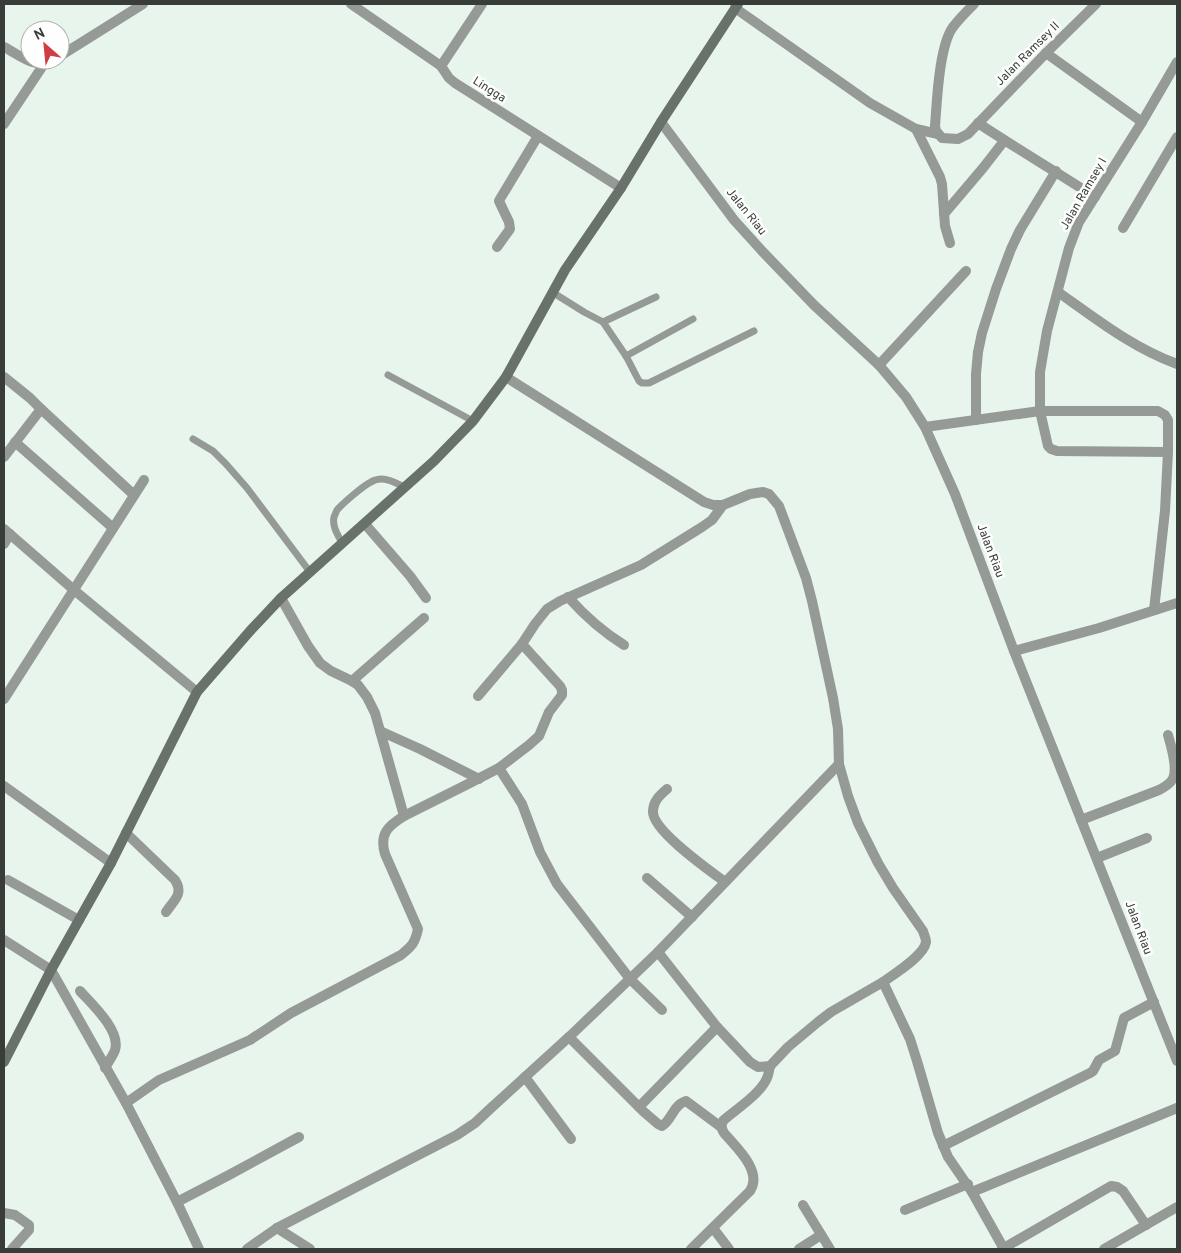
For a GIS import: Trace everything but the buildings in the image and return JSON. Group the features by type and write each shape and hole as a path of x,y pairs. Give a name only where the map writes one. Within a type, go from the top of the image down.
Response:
{"main road":[{"path":"5,1056 111,863 197,692 250,630 281,598 434,461 473,421 506,377 565,270 621,188 661,122 737,6"}],"street":[{"path":"70,50 143,4"},
{"name":"Lingga","path":"354,4 441,66 455,83 621,188"},
{"path":"441,66 482,4"},
{"path":"938,134 935,126 939,81 946,42 952,27 974,4"},
{"name":"Jalan Ramsey II","path":"737,6 863,99 916,129 938,134 942,138 958,138 968,134 1096,4"},
{"path":"4,47 20,56"},
{"path":"1046,53 1142,122"},
{"name":"Jalan Ramsey I","path":"1168,452 1053,450 1048,446 1040,411 1040,372 1058,292 1079,222 1177,62"},
{"path":"4,124 42,70"},
{"name":"Jalan Riau","path":"661,122 734,220 814,305 879,365 906,397 925,427 955,494 1014,651 1177,1061"},
{"path":"978,123 1095,197"},
{"path":"916,129 940,177 945,226 950,243"},
{"path":"497,247 510,229 509,222 499,201 538,136"},
{"path":"1123,228 1177,136"},
{"path":"944,214 1004,140"},
{"path":"976,420 978,352 996,289 1020,230 1056,171"},
{"path":"879,365 966,271"},
{"path":"1058,292 1142,348 1157,357 1177,364"},
{"path":"4,377 30,398 134,495"},
{"path":"506,377 704,502 713,505 723,505 750,494 762,492 769,494 779,506 806,578 819,631 834,698 838,728 839,764 848,796 868,844 893,888 926,938 925,945 920,953 895,974 831,1012 788,1047 770,1066 764,1085 722,1121 721,1127"},
{"path":"4,457 41,409"},
{"path":"925,427 1040,411 1158,411 1165,415 1168,420 1165,511 1154,610"},
{"path":"16,442 113,528"},
{"path":"4,699 144,480"},
{"path":"478,696 522,644 543,614 560,601 640,565 712,520 723,505"},
{"path":"365,524 410,576 426,598"},
{"path":"6,536 197,692"},
{"path":"281,598 316,658 331,671 352,680 358,685 371,705 404,816"},
{"path":"568,598 581,612 624,645"},
{"path":"1014,651 1099,628 1177,603"},
{"path":"352,680 424,618"},
{"path":"126,1103 160,1080 250,1040 291,1014 401,955 412,946 416,941 418,929 385,854 384,836 388,828 404,816 499,768 535,740 542,731 549,712 563,694 560,686 522,644"},
{"path":"380,731 479,779"},
{"path":"1081,820 1158,790 1170,783 1174,777 1175,769 1168,735"},
{"path":"247,1249 277,1228 457,1135 475,1123 658,952 839,764"},
{"path":"499,768 522,804 540,852 557,884 630,978 662,1010"},
{"path":"4,786 111,863"},
{"path":"667,789 654,803 653,812 657,824 689,855 725,882"},
{"path":"126,833 179,886 179,893 166,912"},
{"path":"1097,858 1146,838"},
{"path":"647,878 692,916"},
{"path":"8,880 79,920"},
{"path":"4,940 51,970 126,1103 199,1249"},
{"path":"658,952 718,1027 752,1065 758,1068 770,1066"},
{"path":"883,982 910,1039 943,1146 954,1167 970,1188 1003,1249 1111,1186 1123,1191 1146,1225"},
{"path":"80,990 111,1027 115,1036 116,1049 105,1068"},
{"path":"943,1146 1093,1071 1099,1060 1115,1052 1124,1018 1154,1002"},
{"path":"639,1108 718,1027"},
{"path":"569,1037 639,1108 658,1124 662,1126 666,1123 674,1110 682,1102 686,1101 721,1127 744,1156 752,1172 753,1186 691,1249"},
{"path":"525,1077 571,1139"},
{"path":"905,1210 970,1188 1177,1108"},
{"path":"177,1202 299,1137"},
{"path":"803,1204 830,1249"},
{"path":"1104,1249 1177,1206"},
{"path":"4,1213 15,1215 29,1225 29,1230 12,1249"},
{"path":"277,1228 310,1249"},
{"path":"713,1228 729,1249"},
{"path":"798,1249 821,1235"}],"lane":[{"path":"552,292 603,322 626,356 639,380 647,384 754,331"},
{"path":"603,322 656,297"},
{"path":"626,356 693,319"},
{"path":"388,375 473,421"},
{"path":"193,439 213,451 226,464 247,488 310,572"},
{"path":"342,544 335,528 334,515 337,510 365,485 374,480 383,479 404,487"}]}
